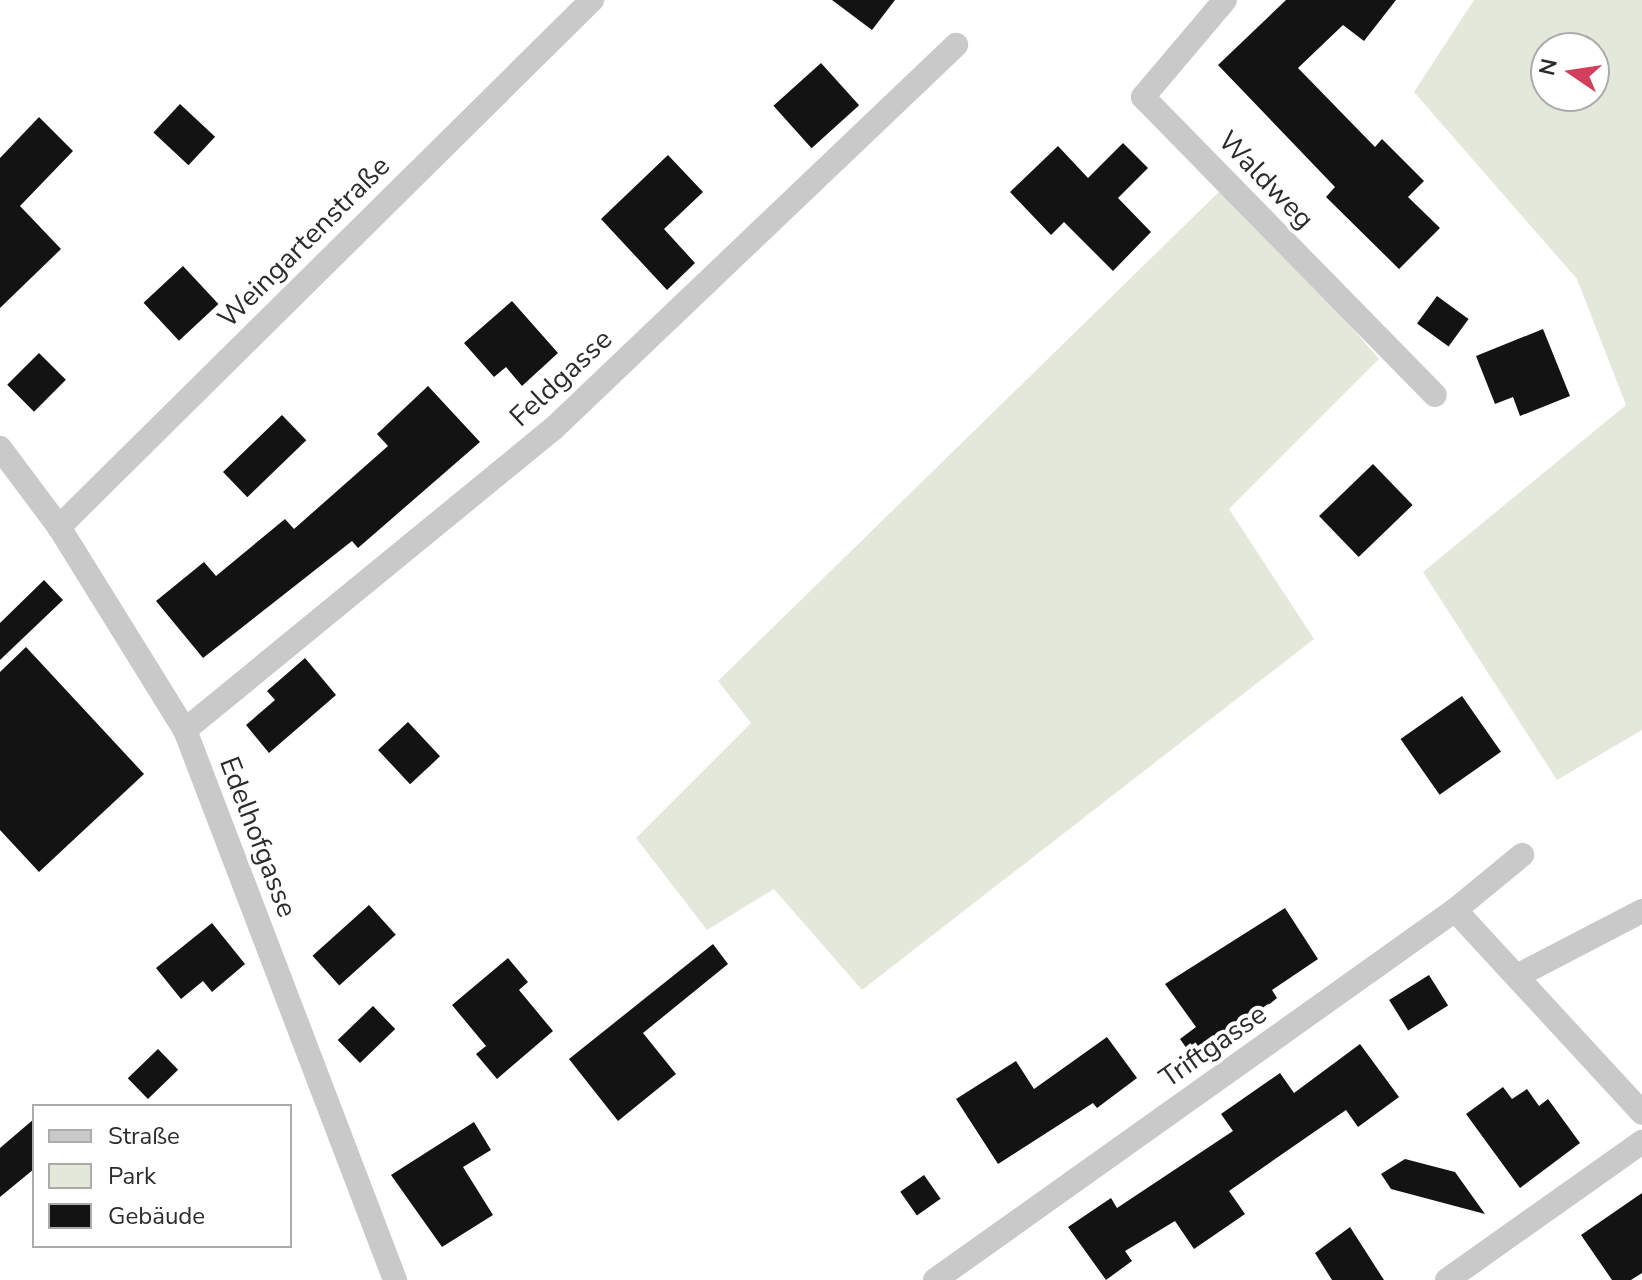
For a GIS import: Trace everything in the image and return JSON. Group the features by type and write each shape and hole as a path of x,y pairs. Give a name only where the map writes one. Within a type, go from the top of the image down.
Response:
{"street":[{"name":"Weingartenstraße","path":"59,527 592,0"},
{"name":"Waldweg","path":"1225,0 1143,97 1435,395"},
{"name":"Feldgasse","path":"185,730 553,429 956,45"},
{"name":"Edelhofgasse","path":"0,448 59,527 185,730 395,1280"},
{"name":"Triftgasse","path":"935,1280 1455,910 1522,855"},
{"path":"1455,910 1519,975 1642,1113"},
{"path":"1519,975 1642,911"},
{"path":"1447,1280 1642,1142"}],"green space":[{"path":"1474,0 1642,0 1642,730 1557,780 1423,572 1626,405 1577,279 1414,92"},
{"path":"1228,183 1379,359 1229,509 1314,639 862,990 774,889 707,930 636,838 751,723 718,681"}],"building":[{"path":"832,0 895,0 872,30"},
{"path":"1286,0 1396,0 1364,41 1343,25 1298,68 1375,147 1382,139 1424,181 1408,197 1440,228 1399,269 1326,197 1335,187 1218,65"},
{"path":"821,63 859,105 812,148 773,106"},
{"path":"180,104 215,137 189,165 153,133"},
{"path":"39,117 73,151 20,206 61,249 0,308 0,158"},
{"path":"1123,143 1148,168 1118,198 1151,232 1113,271 1064,222 1051,235 1010,192 1058,146 1088,178"},
{"path":"668,155 703,192 664,229 695,263 667,290 601,219"},
{"path":"183,266 218,304 179,341 144,303"},
{"path":"1437,296 1469,319 1449,346 1417,324"},
{"path":"512,301 558,353 522,386 506,367 494,377 464,343"},
{"path":"1543,329 1570,396 1520,416 1513,397 1495,404 1476,356"},
{"path":"39,353 66,380 34,412 7,385"},
{"path":"428,386 480,442 358,548 352,541 203,658 156,601 204,562 216,576 285,519 294,529 388,446 377,434"},
{"path":"282,415 306,440 247,497 223,472"},
{"path":"1373,464 1413,505 1359,557 1319,516"},
{"path":"44,580 63,600 0,660 0,623"},
{"path":"26,647 144,774 39,872 0,830 0,672"},
{"path":"305,658 336,695 269,753 246,725 275,700 267,691"},
{"path":"1462,696 1501,752 1440,795 1401,739"},
{"path":"408,722 440,756 410,784 378,750"},
{"path":"369,905 396,935 339,986 313,956"},
{"path":"1285,908 1318,959 1272,990 1277,998 1197,1063 1180,1039 1196,1027 1165,984"},
{"path":"212,923 245,964 212,992 203,981 181,999 156,968"},
{"path":"713,944 728,964 643,1033 676,1074 618,1121 569,1059"},
{"path":"508,958 528,982 519,990 553,1031 497,1079 476,1054 486,1046 452,1005"},
{"path":"1429,975 1448,1006 1408,1030 1389,1000"},
{"path":"373,1006 395,1029 360,1063 338,1040"},
{"path":"1107,1037 1137,1078 1097,1108 1093,1103 998,1164 956,1099 1016,1061 1034,1089"},
{"path":"1360,1044 1399,1097 1358,1127 1346,1110 1229,1191 1245,1214 1194,1249 1175,1221 1125,1251 1132,1261 1106,1280 1068,1227 1111,1198 1117,1208 1233,1131 1221,1114 1280,1073 1294,1093"},
{"path":"158,1049 178,1070 148,1099 128,1078"},
{"path":"1503,1087 1512,1099 1527,1089 1539,1106 1548,1099 1580,1143 1520,1188 1466,1114"},
{"path":"32,1121 32,1171 0,1197 0,1148"},
{"path":"474,1122 491,1150 463,1167 493,1215 442,1247 391,1175"},
{"path":"1405,1159 1455,1172 1485,1214 1391,1189 1381,1174"},
{"path":"924,1175 941,1199 917,1215 900,1192"},
{"path":"1642,1193 1642,1273 1631,1280 1612,1280 1581,1235"},
{"path":"1350,1227 1384,1280 1332,1280 1315,1253"}]}
